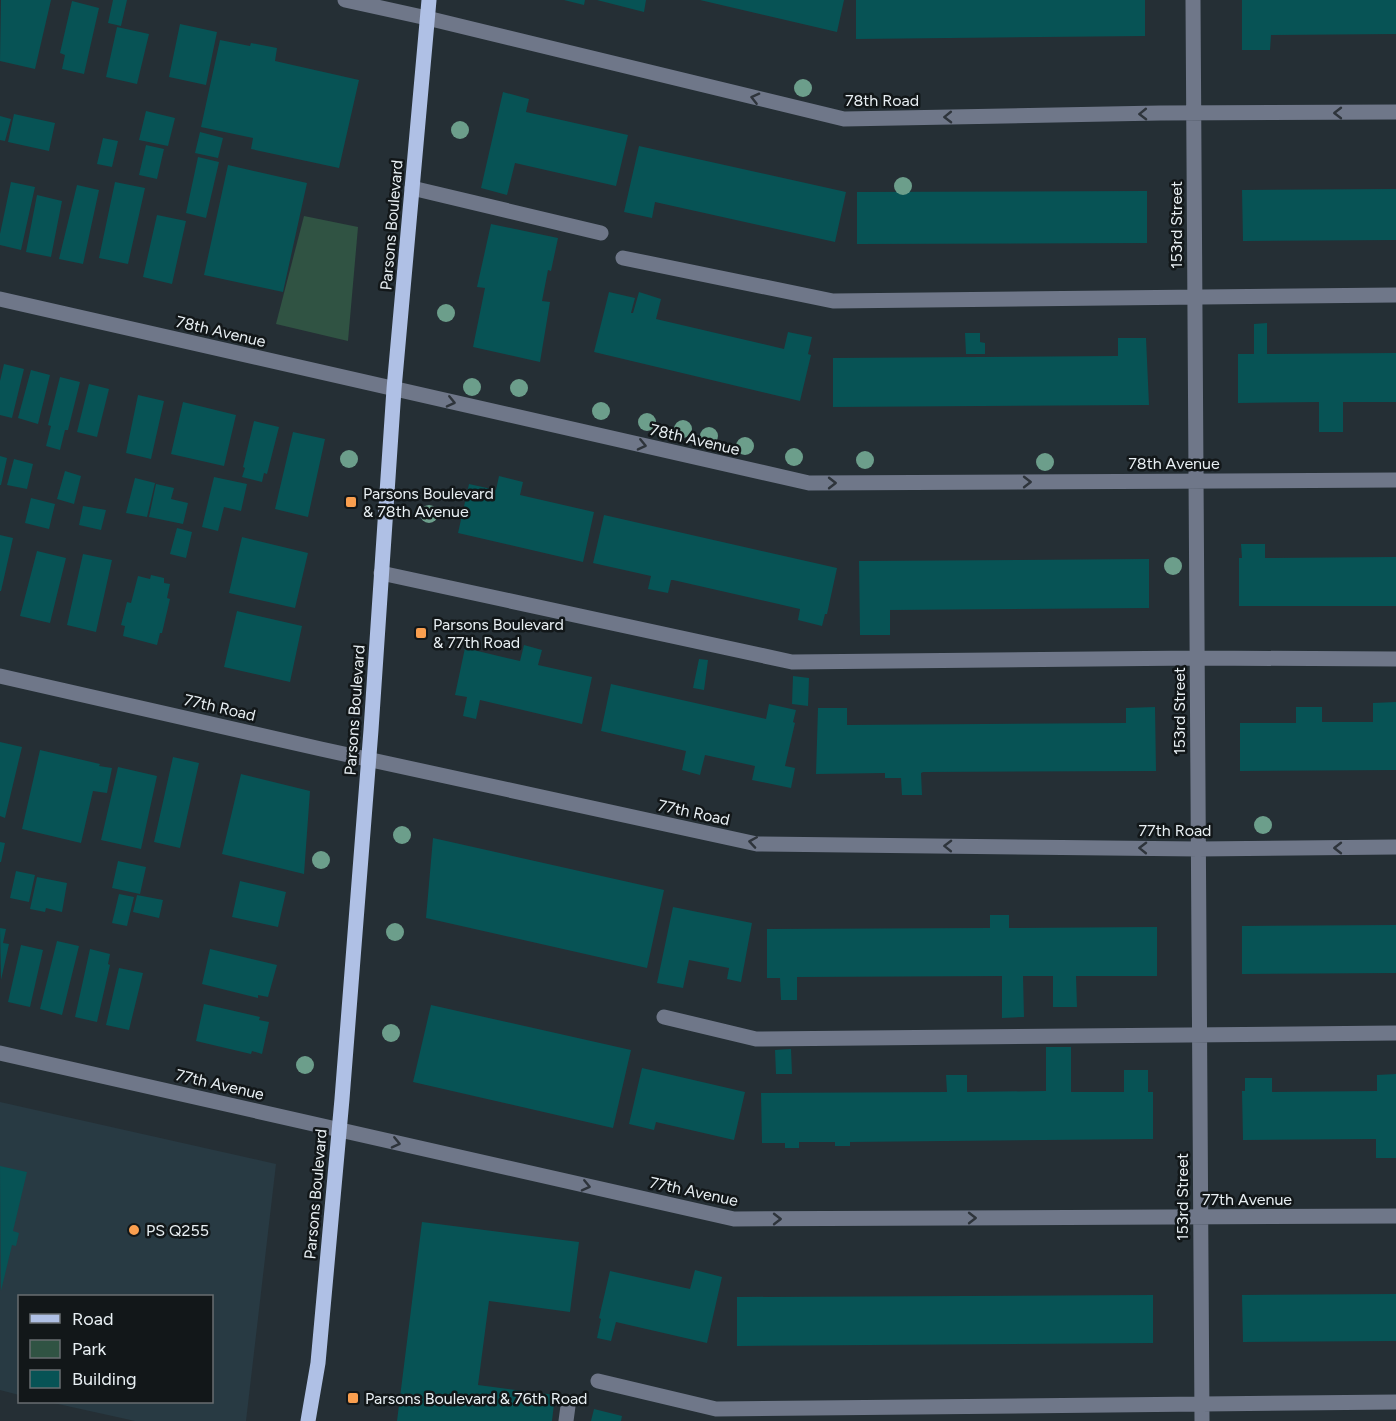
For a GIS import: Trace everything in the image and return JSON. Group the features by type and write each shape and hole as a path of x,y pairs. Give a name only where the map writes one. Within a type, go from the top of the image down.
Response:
{"main road":[{"name":"Parsons Boulevard","path":"308,1421 318,1363 339,1130 394,389 429,0"}],"street":[{"name":"78th Road","path":"345,0 844,119 1396,112"},
{"name":"153rd Street","path":"1193,0 1202,1421"},
{"path":"412,188 601,233"},
{"path":"623,258 833,302 1396,296"},
{"name":"78th Avenue","path":"0,299 808,483 1396,480"},
{"path":"381,573 792,662 1197,658 1396,659"},
{"name":"77th Road","path":"0,676 757,844 1198,849 1396,847"},
{"path":"664,1017 756,1039 1396,1033"},
{"name":"77th Avenue","path":"0,1053 734,1219 1396,1216"},
{"path":"598,1381 716,1408 1396,1402"}],"shaded area":[{"name":"PS Q255","path":"0,1102 276,1164 246,1421 135,1421 54,1403 213,1403 213,1295 18,1295 18,1395 0,1390"}],"green space":[{"path":"304,216 358,227 348,341 276,324"}],"building":[{"path":"1,0 51,0 35,69 0,61"},
{"path":"113,0 127,0 121,26 108,23"},
{"path":"564,0 585,0 584,5"},
{"path":"597,0 646,0 644,12"},
{"path":"700,0 844,0 837,32"},
{"path":"856,0 1145,0 1145,36 856,39"},
{"path":"1242,0 1396,0 1396,34 1271,35 1270,50 1242,50"},
{"path":"72,1 99,8 84,74 62,69 65,55 60,53"},
{"path":"180,24 217,32 206,85 169,77"},
{"path":"117,27 149,34 137,84 106,77"},
{"path":"220,40 277,48 275,61 359,80 339,168 251,149 253,138 201,127"},
{"path":"503,92 529,99 526,112 628,135 616,186 515,163 507,195 481,188"},
{"path":"146,111 175,118 168,146 139,140"},
{"path":"14,114 55,123 49,151 8,142"},
{"path":"0,116 11,119 5,141 0,140"},
{"path":"200,132 223,138 218,158 195,153"},
{"path":"103,138 118,141 112,167 97,164"},
{"path":"146,145 164,149 157,179 139,175"},
{"path":"639,146 846,192 835,242 655,202 652,218 624,212"},
{"path":"198,157 219,162 206,218 186,213"},
{"path":"228,165 307,183 283,292 204,275"},
{"path":"11,182 35,187 21,250 0,245 0,234"},
{"path":"115,182 145,188 128,264 99,258"},
{"path":"77,185 99,190 83,264 59,259"},
{"path":"1396,189 1396,240 1243,241 1242,190"},
{"path":"1147,191 1147,243 857,244 857,192"},
{"path":"37,195 62,201 51,257 26,252"},
{"path":"157,215 186,221 172,284 143,277"},
{"path":"491,224 558,238 551,271 548,270 542,301 550,302 540,362 473,347 485,288 477,287"},
{"path":"609,292 635,298 631,313 633,313 639,292 661,299 656,319 784,349 788,332 812,337 808,354 811,355 800,401 594,352"},
{"path":"1267,323 1267,354 1396,353 1396,402 1343,402 1343,432 1319,432 1319,402 1238,403 1238,354 1254,354 1254,324"},
{"path":"965,333 980,333 980,342 985,343 985,354 966,354"},
{"path":"1118,338 1146,338 1149,405 833,407 833,358 1118,356"},
{"path":"4,364 24,369 12,418 0,415 0,381"},
{"path":"31,370 50,375 38,424 18,418"},
{"path":"60,377 80,382 68,430 65,430 60,450 46,446 51,426 48,425"},
{"path":"89,384 109,389 97,437 77,432"},
{"path":"138,395 164,401 151,459 126,453"},
{"path":"183,402 236,415 224,466 171,454"},
{"path":"254,421 279,427 267,474 264,473 262,482 242,477"},
{"path":"293,432 325,439 308,517 275,509"},
{"path":"0,456 7,458 1,485 0,485"},
{"path":"14,459 33,464 27,489 7,485"},
{"path":"65,471 81,476 74,504 57,499"},
{"path":"499,476 523,482 520,495 594,512 583,562 458,533 469,484 496,490"},
{"path":"214,477 247,484 241,511 224,507 218,531 202,527"},
{"path":"135,478 155,483 147,517 126,513"},
{"path":"156,484 174,488 171,499 188,503 183,524 149,517"},
{"path":"31,498 55,504 49,529 25,523"},
{"path":"83,506 106,510 101,530 79,525"},
{"path":"604,515 837,568 827,614 825,614 822,626 798,620 800,609 673,580 671,580 668,593 648,589 651,576 593,563"},
{"path":"177,528 192,532 186,558 170,554"},
{"path":"0,535 13,538 1,591 0,591"},
{"path":"242,537 308,553 295,608 229,593"},
{"path":"1241,544 1265,544 1265,558 1396,557 1396,606 1239,606"},
{"path":"37,551 66,558 50,623 20,616"},
{"path":"83,554 112,560 96,632 67,625"},
{"path":"1149,559 1149,608 890,610 890,635 860,635 859,561"},
{"path":"151,575 164,578 164,583 170,584 167,598 170,599 157,645 123,636 125,626 121,625 127,602 131,603 138,576 150,579"},
{"path":"237,611 302,626 290,682 224,667"},
{"path":"524,645 542,650 538,665 592,677 582,724 480,700 476,719 463,716 467,697 455,695 465,648 520,661"},
{"path":"699,659 708,660 704,690 693,688"},
{"path":"793,676 809,678 808,706 792,704"},
{"path":"611,684 766,719 769,704 796,710 785,766 795,768 791,788 752,780 755,766 705,755 700,775 682,770 686,751 601,731"},
{"path":"1396,702 1396,770 1240,771 1240,723 1296,723 1296,707 1322,707 1322,722 1373,722 1373,703"},
{"path":"1155,707 1156,771 923,772 921,773 922,795 902,795 901,778 885,778 885,773 816,774 818,708 847,708 847,725 1126,723 1126,708"},
{"path":"0,742 22,747 5,818 0,816"},
{"path":"40,750 112,768 107,793 93,791 81,843 22,829"},
{"path":"173,757 199,763 180,848 154,842"},
{"path":"118,767 157,776 141,849 101,840"},
{"path":"241,774 310,791 304,874 222,854"},
{"path":"433,838 664,890 647,968 426,918"},
{"path":"0,842 5,843 1,862 0,862"},
{"path":"118,861 146,867 140,894 112,888"},
{"path":"16,871 35,875 29,902 10,898"},
{"path":"37,877 67,883 62,912 46,908 45,912 30,909"},
{"path":"240,881 286,892 278,927 232,917"},
{"path":"119,894 134,897 127,926 112,923"},
{"path":"137,895 163,900 159,918 133,912"},
{"path":"673,907 752,923 741,982 727,979 729,968 689,960 683,988 657,983"},
{"path":"990,915 1009,915 1009,928 1157,927 1157,976 1076,976 1077,1007 1053,1007 1053,976 1023,976 1024,1017 1002,1018 1002,976 797,977 797,1000 781,1000 780,978 767,978 767,929 990,928"},
{"path":"1396,925 1396,973 1242,974 1242,926"},
{"path":"0,928 6,929 3,943 9,944 1,980"},
{"path":"57,941 79,946 62,1015 40,1009"},
{"path":"21,945 43,950 30,1007 8,1002"},
{"path":"90,949 110,954 108,964 110,965 97,1022 75,1017"},
{"path":"210,949 277,965 268,997 258,995 258,998 202,984"},
{"path":"119,968 143,973 129,1030 106,1025"},
{"path":"204,1004 260,1017 259,1020 269,1022 262,1054 252,1051 251,1054 196,1041"},
{"path":"431,1005 631,1050 613,1128 413,1082"},
{"path":"1046,1047 1071,1047 1071,1092 1124,1092 1124,1070 1148,1070 1148,1092 1153,1092 1153,1139 850,1142 850,1146 835,1146 835,1142 799,1142 799,1148 785,1148 785,1143 762,1143 761,1093 947,1092 946,1075 967,1075 967,1092 1046,1091"},
{"path":"791,1049 792,1074 776,1074 775,1050"},
{"path":"642,1068 745,1092 734,1140 656,1122 654,1130 629,1124"},
{"path":"1396,1074 1396,1158 1376,1158 1376,1139 1243,1140 1242,1091 1245,1091 1245,1078 1272,1078 1272,1092 1377,1091 1377,1075"},
{"path":"0,1166 27,1172 13,1231 19,1233 16,1246 12,1245 1,1291"},
{"path":"422,1222 579,1242 570,1312 489,1301 478,1385 555,1395 552,1421 397,1421"},
{"path":"695,1270 722,1277 707,1343 616,1322 611,1341 597,1338 601,1319 599,1318 610,1271 690,1289"},
{"path":"1396,1294 1396,1341 1243,1342 1242,1295"},
{"path":"1153,1295 1153,1343 737,1346 737,1297"},
{"path":"594,1409 622,1416 621,1421 591,1421"}],"place":[{"name":"Parsons Boulevard & 78th Avenue","path":"351,502"},
{"name":"Parsons Boulevard & 77th Road","path":"421,633"},
{"name":"PS Q255","path":"134,1230"},
{"name":"Parsons Boulevard & 76th Road","path":"353,1398"}]}
